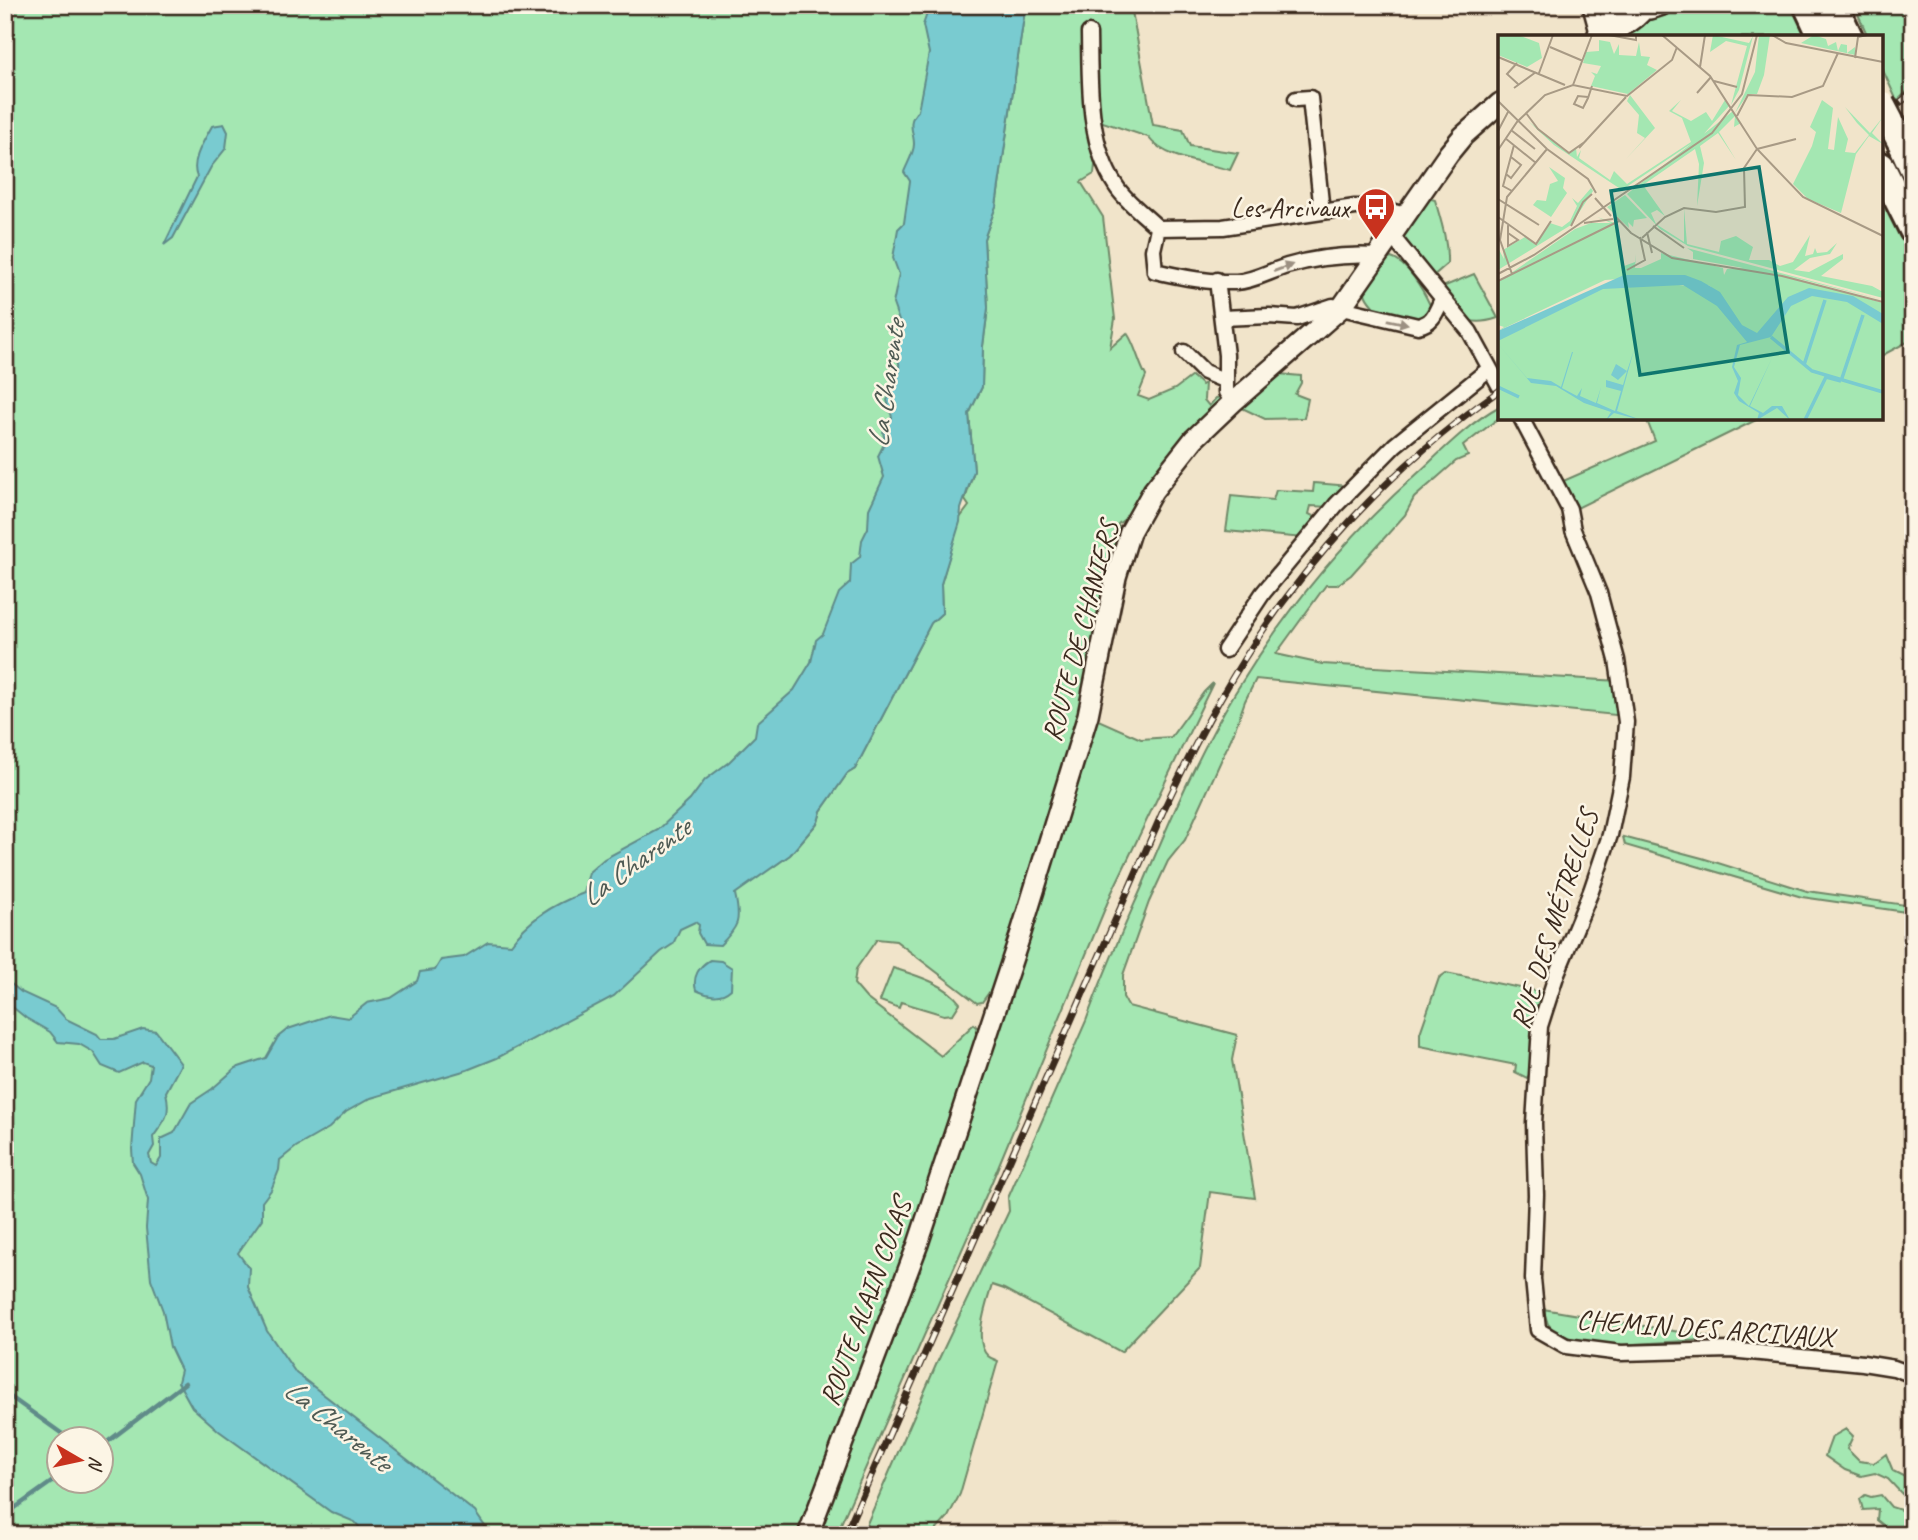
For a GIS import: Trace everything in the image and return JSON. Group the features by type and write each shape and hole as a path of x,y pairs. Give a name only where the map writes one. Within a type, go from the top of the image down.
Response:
{"highway":[{"path":"1807,5 1821,35"},
{"path":"1834,5 1848,35"},
{"path":"1883,108 1913,168"},
{"path":"1883,168 1913,230"}],"street":[{"path":"1590,5 1596,35"},
{"path":"1597,35 1620,5"},
{"path":"1600,35 1615,31 1638,16 1647,6"},
{"path":"1088,33 1090,96 1097,144 1116,187 1158,228 1223,227 1355,207 1376,207 1405,215"},
{"path":"1296,99 1310,98 1322,212"},
{"name":"ROUTE DE CHANIERS","path":"972,1087 1088,715 1116,577 1130,531 1153,491 1194,439 1341,308 1456,144 1498,105"},
{"path":"1158,228 1153,250 1155,271 1177,277 1237,282 1312,260 1352,254 1379,256"},
{"path":"1225,650 1263,593 1336,505 1395,445 1494,378 1470,332 1391,235"},
{"path":"1217,281 1226,355 1226,392 1233,402"},
{"path":"1222,318 1297,318 1333,306 1418,326 1427,324 1435,316 1442,299"},
{"path":"1184,352 1204,372 1226,381"},
{"name":"RUE DES MÉTRELLES","path":"1522,420 1569,509 1573,530 1600,593 1617,660 1626,722 1622,777 1610,835 1591,891 1557,973 1540,1026 1534,1123 1536,1195 1533,1279 1538,1330"},
{"name":"ROUTE ALAIN COLAS","path":"808,1535 918,1244 972,1087"},
{"name":"CHEMIN DES ARCIVAUX","path":"1538,1330 1566,1346 1621,1353 1730,1350 1863,1363 1894,1368 1913,1375"}],"green space":[{"path":"5,5 948,5 875,548 830,649 645,868 161,1191 773,867 791,854 818,822 821,811 847,774 855,769 931,623 942,613 941,584 960,518 969,506 965,500 974,471 969,414 982,387 983,346 988,308 984,239 996,206 1024,16 1033,5 1249,5 1196,8 1131,6 1153,125 1183,130 1190,146 1238,153 1230,170 1174,155 1148,137 1100,121 1094,174 1081,182 1103,217 1115,319 1110,348 1127,333 1146,376 1138,396 1149,400 1175,389 1192,376 1202,385 1205,383 1204,400 1209,406 1216,398 1221,397 1221,402 1129,516 1118,524 1120,534 1089,681 998,980 982,1002 977,1003 896,941 877,939 856,969 854,984 866,998 941,1056 974,1024 980,1030 920,1207 925,1214 916,1237 907,1242 866,1361 853,1385 797,1535 5,1535"},
{"path":"1677,5 1793,5 1807,35 1621,35 1641,21 1668,14"},
{"path":"1854,5 1913,5 1913,86 1897,101 1883,70 1883,35 1867,35"},
{"path":"1883,193 1913,257 1913,339 1883,355"},
{"path":"1428,198 1435,200 1444,231 1447,256 1447,264 1432,277 1405,244 1402,235"},
{"path":"1391,258 1409,271 1430,305 1428,313 1421,320 1378,312 1368,301 1365,293 1371,279 1383,263"},
{"path":"1474,274 1498,318 1471,321 1460,313 1443,291 1445,286"},
{"path":"1279,374 1301,376 1301,383 1295,394 1308,399 1304,418 1265,419 1240,407"},
{"path":"1498,407 1498,419 1463,446 1468,456 1456,461 1414,498 1405,515 1351,575 1337,585 1326,585 1276,654 1322,664 1620,681 1625,716 1256,679 1185,840 1168,861 1149,902 1123,975 1123,997 1128,1006 1237,1035 1232,1060 1255,1198 1210,1192 1200,1268 1121,1352 992,1285 984,1311 981,1341 988,1356 998,1361 960,1494 948,1517 932,1535 862,1535 936,1365 1009,1211 1008,1198 1173,814 1221,716 1254,663 1318,576 1392,497 1478,420"},
{"path":"1647,420 1756,420 1575,509 1561,482 1655,441"},
{"path":"1314,483 1351,486 1330,507 1311,506 1309,514 1319,519 1304,538 1226,531 1231,496 1273,500 1276,490 1313,492"},
{"path":"1213,683 1111,894 991,1184 836,1535 816,1535 1094,718 1141,739 1171,737"},
{"path":"1623,837 1807,891 1913,906 1913,913 1802,897 1625,845"},
{"path":"893,968 929,981 954,996 960,1003 953,1014 944,1015 901,1002 899,1008 880,1001"},
{"path":"1446,973 1550,994 1533,1069 1527,1078 1515,1072 1516,1065 1420,1046 1420,1033 1439,978"},
{"path":"1543,1309 1721,1339 1616,1345 1583,1344 1554,1331 1548,1324"},
{"path":"1846,1429 1853,1436 1847,1449 1859,1461 1874,1463 1886,1454 1893,1471 1913,1481 1912,1489 1902,1494 1888,1479 1875,1473 1861,1476 1845,1470 1825,1456 1832,1437"},
{"path":"1865,1495 1881,1495 1891,1507 1913,1514 1910,1530 1889,1530 1877,1520 1878,1509 1863,1510 1860,1499"}],"water":[{"name":"La Charente","path":"930,5 1033,5 1024,16 996,206 984,239 988,308 983,346 982,387 969,414 974,471 941,584 942,613 931,623 855,769 847,774 821,811 818,822 790,855 735,894 737,922 720,945 704,944 698,933 699,925 695,922 680,929 673,944 614,996 497,1058 467,1070 371,1098 346,1112 329,1128 296,1147 280,1160 271,1190 262,1202 262,1219 238,1253 249,1268 248,1287 267,1331 296,1373 475,1512 491,1535 366,1535 355,1522 331,1512 219,1431 192,1407 178,1382 181,1370 170,1347 163,1311 151,1279 146,1228 148,1200 140,1174 133,1163 136,1099 149,1078 151,1065 143,1062 119,1073 102,1066 93,1052 79,1044 58,1042 50,1032 5,1001 5,979 21,992 56,1008 66,1019 97,1034 101,1039 114,1039 143,1029 156,1031 181,1064 166,1092 166,1116 153,1137 154,1146 149,1155 151,1163 156,1166 161,1158 161,1139 174,1133 191,1103 236,1068 266,1058 278,1037 288,1029 330,1015 348,1018 367,1003 391,998 417,981 420,972 435,970 441,960 464,957 488,942 511,944 543,913 584,893 589,872 604,859 658,830 690,800 705,780 729,762 755,736 757,723 794,690 811,662 816,640 823,634 839,593 850,583 851,564 860,557 862,540 868,528 869,509 884,477 878,456 885,442 883,432 892,417 887,400 895,387 899,372 893,343 899,321 893,304 899,274 893,258 898,229 904,223 910,181 904,172 914,147 911,123 918,111 929,53 923,25"},
{"path":"224,124 228,132 226,148 211,167 173,238 164,245 197,177 195,164 202,145 212,126"},
{"path":"710,960 721,961 732,968 731,989 723,994 710,995 696,990 697,972"}],"waterway":[{"path":"116,1435 185,1383"},
{"path":"5,1393 48,1424"},
{"path":"5,1515 46,1486"}],"railway":[{"path":"1883,116 1913,92"},
{"path":"845,1535 1164,809 1223,693 1288,595 1352,520 1386,484 1423,451 1498,391"}],"place":[{"name":"Les Arcivaux","path":"1376,241"}]}
